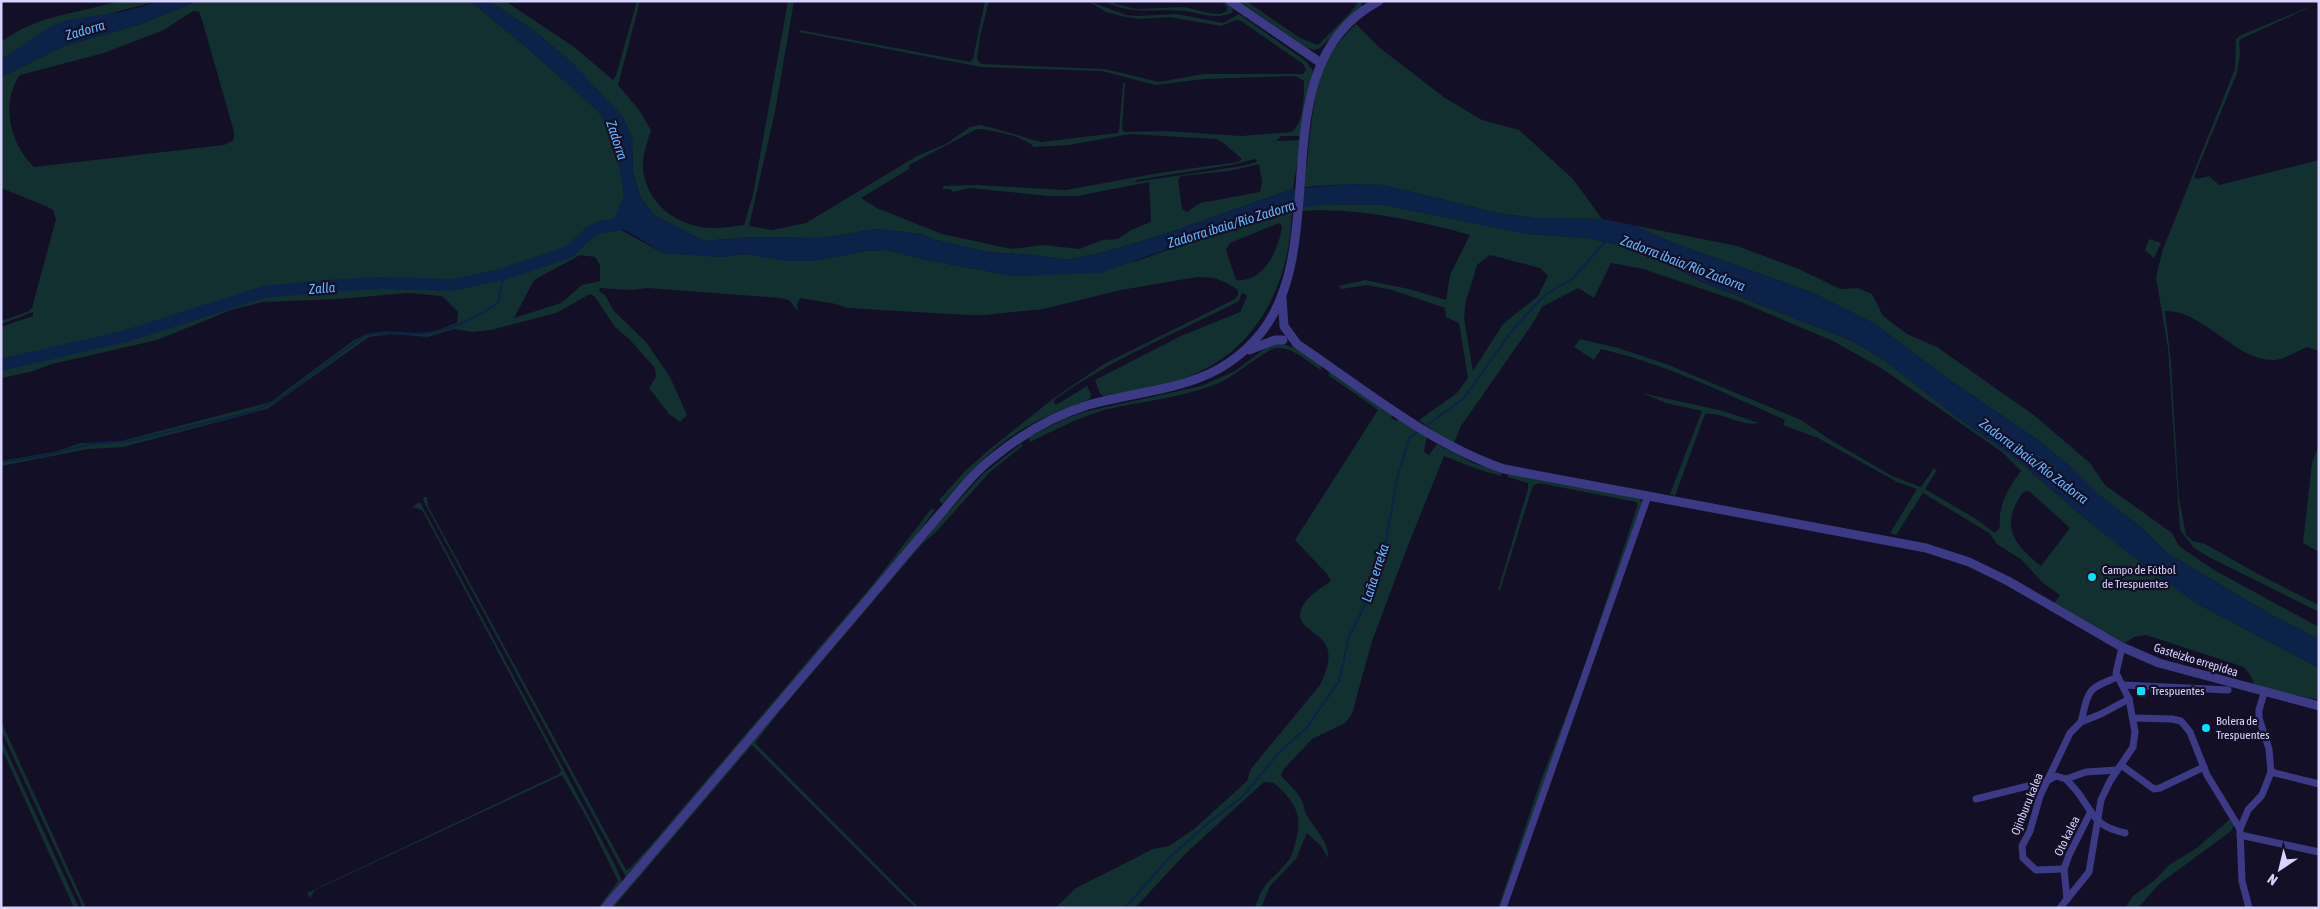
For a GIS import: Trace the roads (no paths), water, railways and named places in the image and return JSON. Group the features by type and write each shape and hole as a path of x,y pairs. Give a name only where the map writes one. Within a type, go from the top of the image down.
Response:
{"street":[{"path":"1230,1 1321,63"},
{"path":"1286,337 1282,298 1293,248 1311,97 1321,63 1331,45 1356,17 1379,1"},
{"path":"605,908 955,497 990,460 1018,438 1042,424 1087,406 1200,379 1218,371 1242,353 1268,322 1282,298"},
{"path":"1268,322 1278,326 1286,337"},
{"path":"1242,353 1286,337"},
{"name":"Gasteizko errepidea","path":"1286,337 1442,442 1478,460 1504,469 1926,548 1961,559 2008,581 2122,647 2159,663 2264,693 2319,706"},
{"path":"1503,908 1555,758 1572,717 1648,496"},
{"path":"2060,908 2089,872 2101,800 2119,767 2133,747 2135,732 2129,699 2124,685 2118,677 2116,667 2122,647"},
{"name":"Ojinburu kalea","path":"2082,722 2088,693 2095,686 2118,677"},
{"path":"2124,685 2228,690"},
{"path":"2249,908 2242,881 2240,832 2248,810 2262,795 2271,772 2269,749 2259,718 2259,710 2264,693"},
{"name":"Ojinburu kalea","path":"2064,869 2036,870 2023,858 2022,846 2030,831 2040,796 2070,734 2082,722 2129,699"},
{"path":"2133,718 2181,721 2190,732 2204,767 2240,832 2319,852"},
{"path":"2066,779 2086,772 2119,767 2154,788 2160,788 2204,767"},
{"path":"2271,772 2319,784"},
{"path":"1976,799 2047,781 2056,776 2066,779 2081,796 2097,822 2109,829 2125,833"},
{"name":"Oto kalea","path":"2067,899 2064,869 2069,854 2090,813"}],"water":[{"name":"Zadorra","path":"157,1 197,1 141,24 64,46 1,77 1,59 51,27 69,20 136,9"},
{"path":"470,1 489,1 533,30 571,62 622,116 632,137 633,171 640,197 645,204 654,215 704,241 750,237 823,238 877,229 921,234 935,240 987,252 1035,255 1067,260 1105,252 1162,235 1293,189 1348,184 1383,185 1498,213 1534,218 1602,219 1633,225 1668,241 1811,292 1875,324 1951,381 2038,440 2071,467 2097,493 2142,528 2167,553 2268,613 2319,639 2319,668 2196,603 2151,571 2088,521 2020,462 1961,420 1884,360 1850,340 1700,281 1660,259 1626,246 1587,238 1527,234 1384,205 1325,204 1269,213 1100,273 1014,276 926,260 888,250 866,251 812,261 789,261 746,254 722,257 663,253 629,232 619,229 613,222 624,195 615,137 598,111 525,46"}],"waterway":[{"name":"Zalla","path":"1,365 126,336 264,292 381,283 453,285 504,274 569,252 590,232 600,227 629,223"},
{"name":"Laña erreka","path":"1423,428 1464,398 1514,328 1544,296 1573,278 1607,240"},
{"path":"1,462 47,455 89,444 130,441 255,411 283,396 365,335 378,333 415,334 438,331 479,315 498,303 504,274"},
{"name":"Laña erreka","path":"1125,908 1169,858 1206,825 1243,796 1278,754 1308,726 1339,681 1349,637 1368,598 1385,546 1397,479 1409,438 1419,431"}],"place":[{"name":"Campo de Fútbol de Trespuentes","path":"2092,577"},
{"name":"Trespuentes","path":"2141,691"},
{"name":"Bolera de Trespuentes","path":"2206,728"}],"water label":[{"name":"Zadorra ibaia/Río Zadorra","path":"1231,224"},
{"name":"Zadorra ibaia/Río Zadorra","path":"1683,263"},
{"name":"Zadorra ibaia/Río Zadorra","path":"2034,461"}]}
